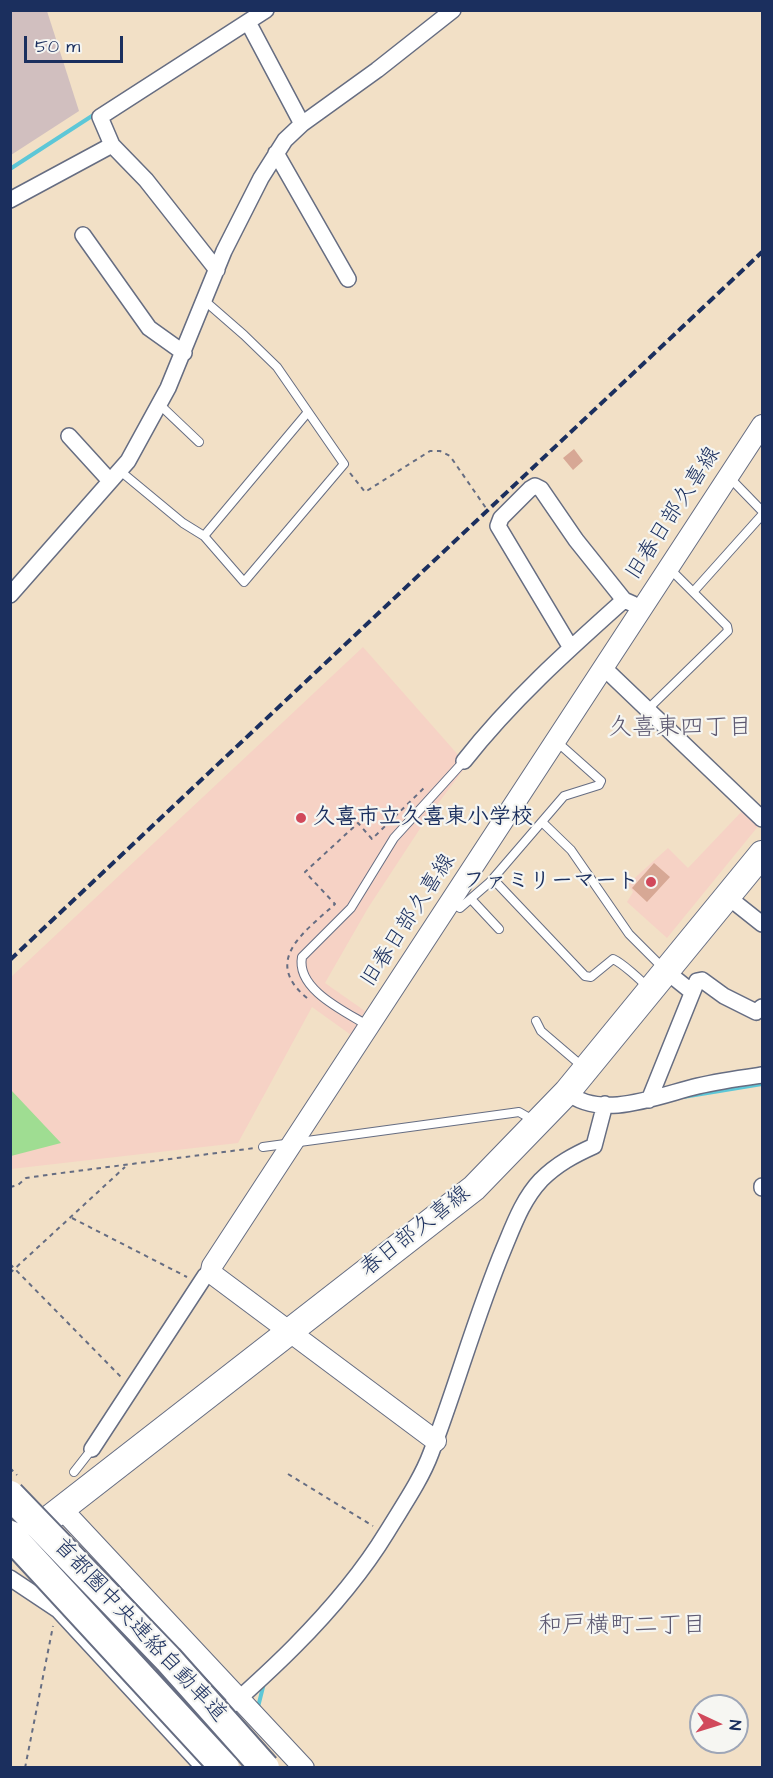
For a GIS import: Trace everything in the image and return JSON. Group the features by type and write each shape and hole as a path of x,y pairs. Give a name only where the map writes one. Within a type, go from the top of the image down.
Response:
{"highway":[{"name":"首都圏中央連絡自動車道","path":"10,1495 168,1659 265,1767"},
{"name":"首都圏中央連絡自動車道","path":"10,1535 229,1757"}],"main road":[{"name":"春日部久喜線","path":"10,1548 474,1188 538,1124 586,1070 762,854"}],"street":[{"path":"217,270 146,180 112,145 100,117 249,24 266,10"},
{"path":"10,595 128,461 184,353 217,270 261,178 276,153 302,124 377,70 453,10"},
{"path":"249,24 302,124"},
{"path":"10,200 112,145"},
{"path":"276,153 348,279"},
{"path":"83,236 149,328 184,353"},
{"name":"旧春日部久喜線","path":"206,1276 603,667 633,604 668,567 762,425"},
{"path":"69,435 114,476"},
{"path":"464,761 517,698 571,648 633,604 541,489 536,486 530,489 498,522 500,532 571,648"},
{"path":"603,667 762,819"},
{"path":"728,897 762,924"},
{"path":"650,1100 697,981 702,980 724,996 756,1012 762,1007"},
{"path":"659,982 692,992"},
{"path":"567,1092 585,1104 605,1104 650,1100 695,1087 762,1075"},
{"path":"185,1746 234,1704 330,1605 386,1534 430,1457 489,1284 520,1211 539,1182 562,1161 594,1146 605,1104"},
{"path":"92,1449 206,1276 289,1332 436,1441"},
{"path":"61,1508 234,1704 260,1719 304,1767"},
{"path":"10,1578 58,1610 204,1767"},
{"path":"233,1767 244,1737 260,1719"}],"lane":[{"path":"114,476 204,536 244,582 344,464 277,367 244,334 205,301"},
{"path":"159,404 199,442"},
{"path":"204,536 308,412"},
{"path":"694,591 762,513 728,477"},
{"path":"648,709 728,631 727,626 668,567"},
{"path":"450,902 460,908 493,879 564,796 593,788 601,781 555,740"},
{"path":"369,1027 309,984 303,972 302,957 351,908 394,838 464,761"},
{"path":"542,822 571,850 659,982"},
{"path":"493,879 585,976 591,977 611,960 616,960 629,974 659,982"},
{"path":"471,899 500,929"},
{"path":"536,1021 541,1030 586,1070"},
{"path":"264,1147 519,1112 538,1124"},
{"path":"74,1472 92,1449"},
{"path":"229,1757 234,1704"}],"path":[{"path":"344,464 365,492 430,451 445,452 498,522"},
{"path":"309,1000 293,984 288,955 294,943 335,904 304,872 358,823 372,839 427,785"},
{"path":"10,1187 18,1185 26,1178 264,1147"},
{"path":"10,1273 127,1166"},
{"path":"71,1218 206,1276"},
{"path":"10,1264 131,1387"},
{"path":"288,1474 386,1534"},
{"path":"25,1767 49,1640 58,1610"}],"shaded area":[{"path":"10,11 47,11 79,111 11,155"},
{"path":"363,647 467,765 427,818 368,908 325,983 365,1011 351,1035 312,1007 238,1143 11,1169 11,977"},
{"path":"744,809 760,824 667,938 627,902 633,892 628,884 668,848 688,868"}],"green space":[{"path":"11,1090 61,1143 11,1156"}],"building":[{"path":"574,449 583,461 573,470 563,458"},
{"name":"ファミリーマート","path":"654,863 670,877 647,902 632,888"}],"waterway":[{"path":"10,169 95,114"},
{"path":"683,1097 762,1084"},
{"path":"258,1707 264,1683"}],"railway":[{"path":"10,960 762,252"}],"place":[{"name":"久喜市立久喜東小学校","path":"301,818"},
{"name":"ファミリーマート","path":"651,882"}],"district":[{"name":"久喜東四丁目","path":"680,729"},
{"name":"和戸横町二丁目","path":"622,1627"}]}
